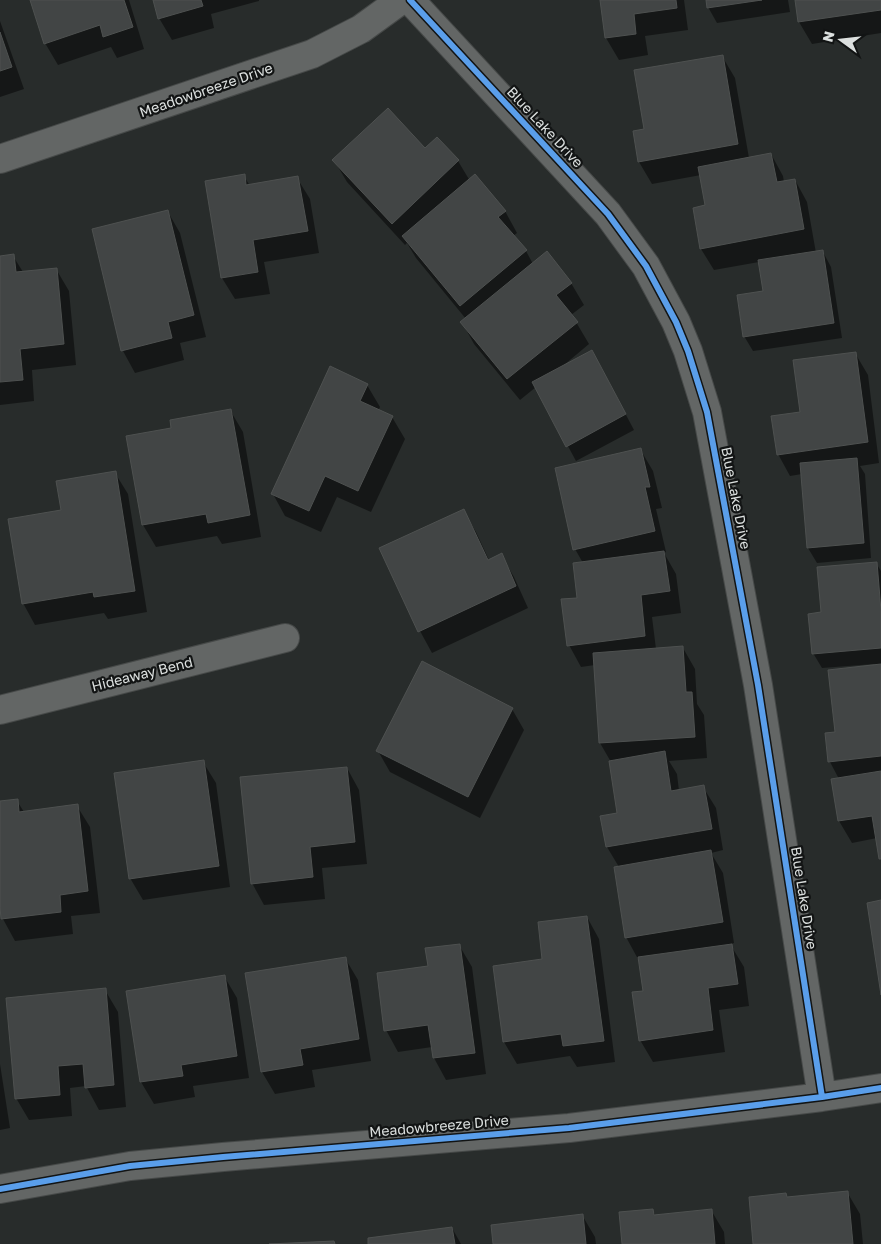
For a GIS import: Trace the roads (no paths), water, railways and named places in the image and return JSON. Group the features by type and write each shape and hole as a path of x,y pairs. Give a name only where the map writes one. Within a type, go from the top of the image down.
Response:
{"street":[{"name":"Meadowbreeze Drive","path":"0,159 312,54 361,29 401,0"},
{"name":"Blue Lake Drive","path":"410,0 608,214 646,266 676,322 688,351 707,412 758,684 822,1097"},
{"name":"Hideaway Bend","path":"0,710 285,638"},
{"name":"Meadowbreeze Drive","path":"0,1189 130,1166 223,1156 569,1128 881,1088"}]}
